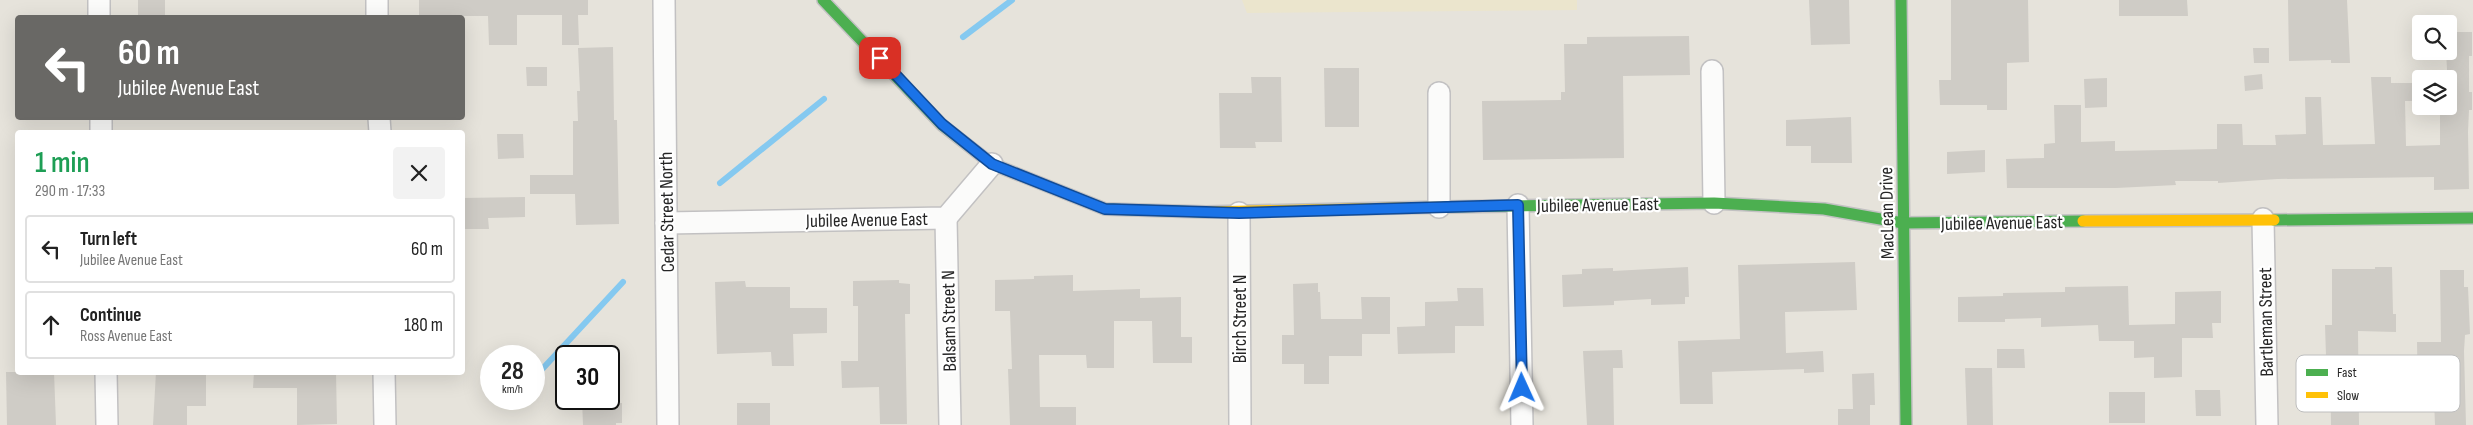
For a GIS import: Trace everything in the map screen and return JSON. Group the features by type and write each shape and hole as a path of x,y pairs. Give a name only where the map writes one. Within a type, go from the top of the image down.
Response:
{"main road":[{"path":"823,0 942,124 992,164"},
{"name":"MacLean Drive","path":"1901,0 1906,425"},
{"name":"Jubilee Avenue East","path":"992,164 1105,209 1239,213 1518,205 1714,203 1824,209 1903,222 2473,218"}],"street":[{"path":"99,0 99,15"},
{"path":"377,0 378,15"},
{"name":"Cedar Street North","path":"664,0 668,425"},
{"path":"1712,71 1714,203"},
{"path":"1439,93 1439,207"},
{"name":"Jubilee Avenue East","path":"666,224 946,218 992,164"},
{"path":"1518,205 1522,425"},
{"name":"Birch Street N","path":"1239,213 1240,425"},
{"name":"Balsam Street N","path":"946,218 950,425"},
{"name":"Bartleman Street","path":"2263,219 2267,425"},
{"path":"106,375 107,425"},
{"path":"384,375 385,425"}],"shaded area":[{"path":"1242,0 1577,0 1577,10 1247,13"}],"building":[{"path":"138,0 165,0 165,15 138,15"},
{"path":"419,0 588,0 588,15 578,15 579,45 562,45 562,15 517,15 517,45 489,45 488,16 419,15"},
{"path":"1809,0 1849,0 1850,44 1811,45"},
{"path":"1951,0 2028,0 2029,62 2007,63 2007,110 1987,110 1987,105 1940,105 1939,80 1951,80"},
{"path":"2119,0 2187,0 2188,16 2119,16"},
{"path":"2288,0 2347,0 2350,63 2331,63 2331,60 2289,61"},
{"path":"2457,32 2472,32 2472,56 2469,56 2469,92 2472,92 2472,110 2469,110 2468,132 2469,189 2434,190 2434,177 2277,179 2218,183 2218,181 2175,181 2176,185 2116,188 2007,188 2006,159 2044,158 2044,144 2055,143 2054,105 2081,105 2081,142 2115,141 2115,151 2217,149 2217,124 2242,124 2243,145 2276,145 2275,135 2306,134 2305,97 2321,97 2323,145 2375,144 2371,77 2391,77 2391,83 2412,83 2412,101 2405,101 2406,146 2440,145 2440,115 2457,115 2457,70 2447,70 2446,60 2457,60"},
{"path":"1689,36 1690,75 1623,76 1624,158 1483,160 1482,101 1561,100 1561,92 1565,92 1564,44 1587,44 1587,37"},
{"path":"613,47 614,120 617,120 619,224 576,225 575,194 530,194 530,175 573,175 573,121 578,121 577,91 580,91 578,48"},
{"path":"2253,48 2269,48 2269,63 2254,63"},
{"path":"526,67 547,67 547,86 527,86"},
{"path":"1324,68 1359,68 1359,127 1325,127"},
{"path":"2262,74 2263,89 2245,91 2244,76"},
{"path":"1251,77 1281,77 1282,142 1255,142 1256,148 1220,148 1219,93 1252,93"},
{"path":"2107,78 2107,107 2085,108 2084,79"},
{"path":"1851,117 1852,163 1811,163 1811,146 1786,146 1786,120"},
{"path":"497,134 523,134 524,158 498,159"},
{"path":"1985,150 1985,172 1947,174 1947,152"},
{"path":"525,197 525,217 488,218 489,229 465,229 465,198"},
{"path":"1855,262 1857,310 1785,312 1786,353 1823,351 1824,372 1804,373 1804,369 1712,372 1713,404 1680,404 1678,341 1740,339 1738,265"},
{"path":"1688,267 1689,297 1685,297 1685,304 1651,305 1651,299 1614,301 1614,305 1563,307 1562,275 1582,274 1582,269 1613,268 1613,271"},
{"path":"2375,267 2392,267 2393,314 2396,314 2396,332 2358,331 2358,355 2326,355 2325,325 2332,325 2332,269 2375,269"},
{"path":"2440,270 2464,270 2464,287 2468,287 2470,334 2465,335 2464,351 2466,425 2435,425 2434,412 2460,412 2460,355 2417,355 2417,342 2441,342"},
{"path":"1073,275 1073,291 1140,289 1140,298 1181,297 1181,337 1192,337 1192,363 1153,363 1152,321 1114,321 1114,368 1087,368 1086,355 1039,355 1040,407 1076,407 1076,425 1010,425 1008,369 1012,369 1010,311 995,311 995,280"},
{"path":"899,280 899,283 910,284 910,314 905,314 907,424 880,424 879,387 842,388 841,361 858,361 858,306 853,306 853,281"},
{"path":"745,281 746,287 790,287 790,308 827,308 827,333 793,334 794,366 772,366 771,352 717,354 715,282"},
{"path":"1318,283 1321,319 1362,319 1361,297 1390,297 1390,334 1362,334 1362,356 1329,356 1329,384 1304,384 1304,364 1282,364 1282,335 1294,335 1293,284"},
{"path":"2128,286 2129,325 2175,324 2175,292 2221,291 2221,323 2212,323 2213,338 2182,338 2182,377 2154,378 2154,357 2134,358 2134,341 2099,341 2098,325 2041,327 2041,318 2005,319 2005,322 1958,322 1958,297 2003,296 2003,293 2065,292 2065,287"},
{"path":"1457,288 1483,288 1484,326 1455,326 1455,353 1398,354 1397,327 1425,326 1425,302 1458,301"},
{"path":"1997,349 2024,349 2025,368 1997,368"},
{"path":"1622,350 1623,368 1613,368 1614,425 1587,425 1583,351"},
{"path":"1965,368 1992,368 1993,425 1967,425"},
{"path":"6,372 15,372 15,375 54,375 56,425 7,425"},
{"path":"1874,373 1875,405 1870,405 1870,425 1838,425 1838,409 1853,409 1852,374"},
{"path":"156,375 206,375 206,406 187,406 187,425 153,425"},
{"path":"254,375 336,375 337,424 297,425 297,388 253,388"},
{"path":"2195,390 2220,390 2221,416 2196,416"},
{"path":"2109,392 2145,392 2145,423 2109,423"},
{"path":"620,403 622,403 622,423 616,423 616,425 583,425 582,410 620,410"},
{"path":"737,403 770,403 770,425 737,425"},
{"path":"2331,412 2359,412 2359,425 2331,425"}],"waterway":[{"path":"963,37 1012,0"},
{"path":"720,183 824,99"},
{"path":"545,366 623,282"}],"traffic: fast":[{"path":"823,0 942,125 992,164 1105,209 1206,212"},
{"path":"1901,0 1906,425"},
{"path":"1444,207 1714,203 1824,209 1903,223 2083,221"},
{"path":"2274,220 2473,218"}],"traffic: slow":[{"path":"1206,212 1444,207"},
{"path":"2083,221 2274,220"}],"route":[{"path":"880,58 942,124 992,164 1105,209 1239,213 1518,205 1522,388"}]}
